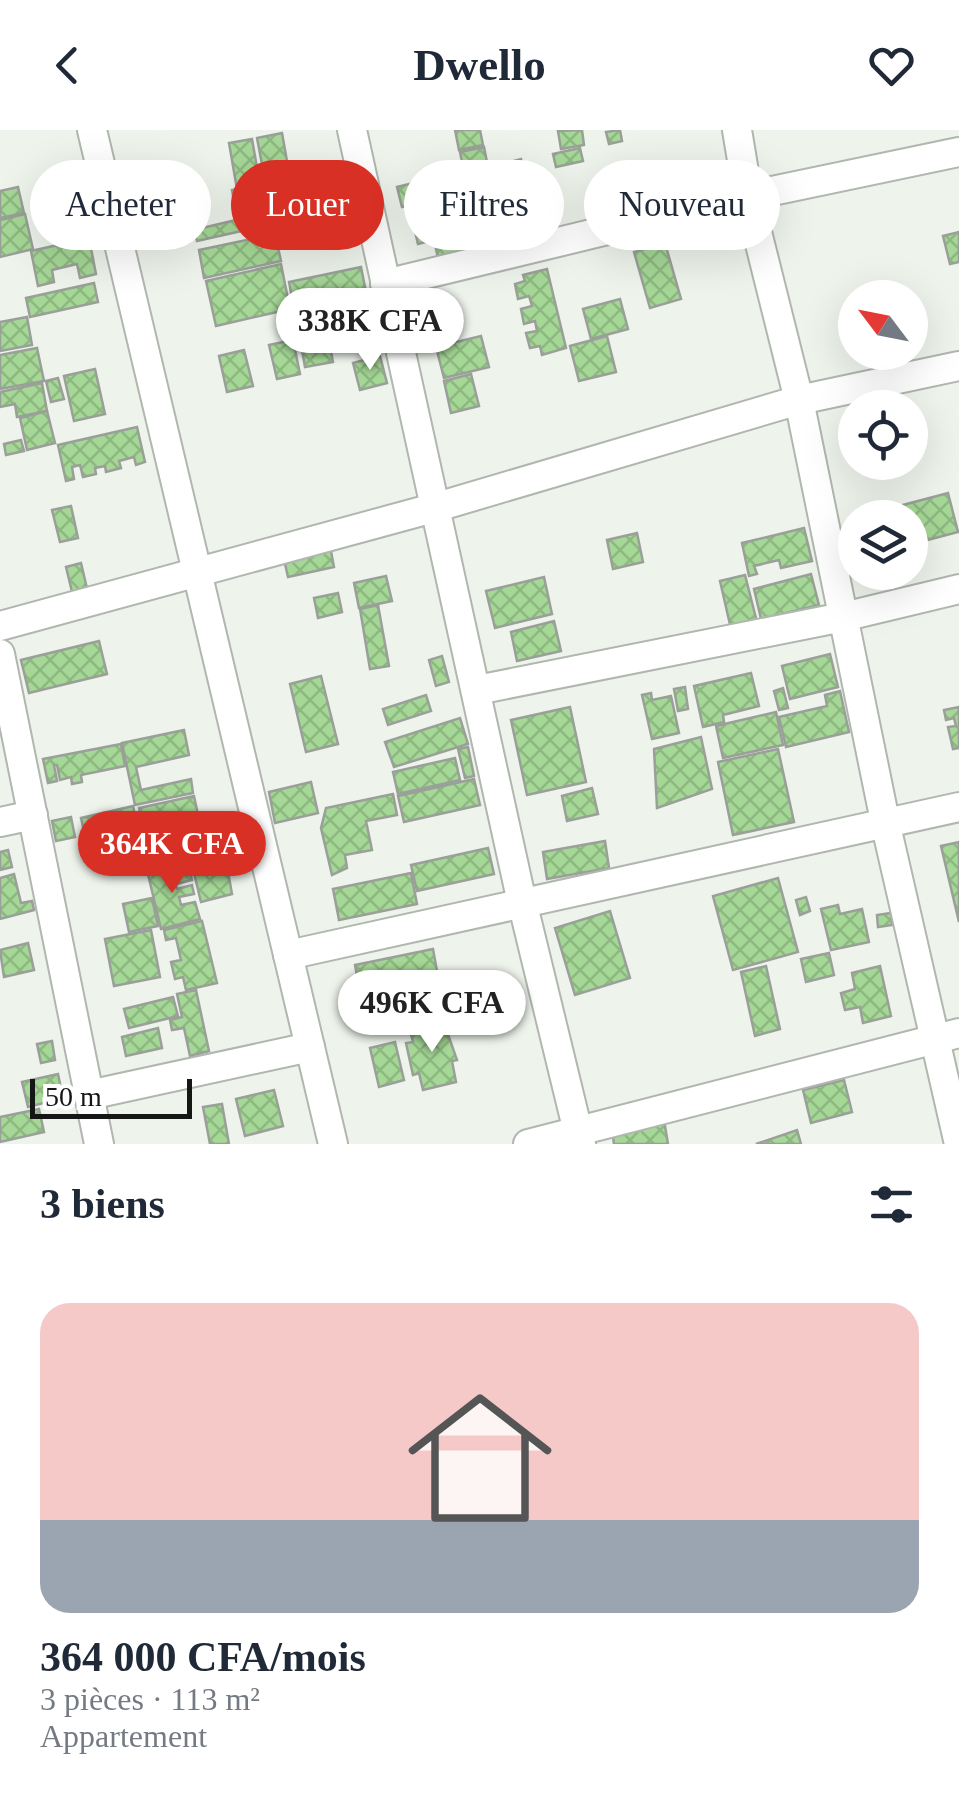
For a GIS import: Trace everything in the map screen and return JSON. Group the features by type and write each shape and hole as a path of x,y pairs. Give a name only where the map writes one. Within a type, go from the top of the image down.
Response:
{"street":[{"path":"92,130 333,1144"},
{"path":"352,130 522,902 580,1138"},
{"path":"737,130 742,160"},
{"path":"780,189 959,152"},
{"path":"384,284 584,236"},
{"path":"761,250 798,400 886,826 948,1036 959,1144"},
{"path":"0,626 437,507 798,400 959,366"},
{"path":"478,690 843,617 959,589"},
{"path":"0,654 99,1144"},
{"path":"288,955 959,807"},
{"path":"0,822 33,815"},
{"path":"528,1144 580,1138 948,1036"},
{"path":"89,1095 310,1047"}],"building":[{"path":"455,130 480,130 483,145 459,150"},
{"path":"582,130 584,145 561,149 558,131"},
{"path":"620,130 622,141 609,144 606,132"},
{"path":"282,133 287,160 261,160 257,138"},
{"path":"252,139 256,160 232,160 229,143"},
{"path":"484,147 487,160 462,160 460,152"},
{"path":"580,148 583,161 564,165 564,160 554,160 553,154"},
{"path":"404,185 404,207 402,207 397,187"},
{"path":"18,187 24,213 0,218 0,191"},
{"path":"25,214 30,250 0,257 0,220"},
{"path":"231,221 231,233 211,238 211,226"},
{"path":"959,232 959,262 950,264 943,236"},
{"path":"231,243 231,250 279,250 281,261 204,278 199,250"},
{"path":"91,250 96,274 80,278 77,264 52,270 54,282 38,286 31,251"},
{"path":"436,250 459,250 461,257 439,262"},
{"path":"667,250 681,299 650,308 634,252"},
{"path":"281,264 290,309 216,326 206,281"},
{"path":"361,267 366,292 294,308 289,282"},
{"path":"547,269 566,348 542,355 540,346 530,348 526,333 537,331 535,321 524,324 521,309 532,306 529,296 518,299 515,284 525,281 523,275"},
{"path":"94,283 98,302 30,317 26,298"},
{"path":"620,299 628,329 591,339 583,309"},
{"path":"322,304 333,362 305,367 295,310"},
{"path":"27,317 32,345 0,351 0,322"},
{"path":"481,336 489,367 444,378 436,347"},
{"path":"607,336 616,372 579,381 570,346"},
{"path":"293,340 300,374 277,379 269,345"},
{"path":"37,348 44,381 0,389 0,355"},
{"path":"244,350 253,386 227,392 219,356"},
{"path":"380,356 387,383 360,390 353,363"},
{"path":"95,369 105,414 74,421 64,376"},
{"path":"471,374 479,406 451,413 444,381"},
{"path":"58,378 64,399 51,402 46,381"},
{"path":"42,383 47,411 17,417 15,404 0,407 0,392"},
{"path":"47,411 55,443 27,450 20,418"},
{"path":"137,427 145,462 136,465 134,457 119,461 121,468 106,472 105,466 95,468 96,474 83,477 80,465 72,467 74,479 66,481 58,445"},
{"path":"21,440 24,451 6,455 4,444"},
{"path":"948,493 958,532 928,540 928,500 922,500"},
{"path":"71,506 78,538 60,542 52,510"},
{"path":"804,528 812,561 781,568 779,560 754,566 757,574 749,576 742,543"},
{"path":"637,533 643,562 613,569 607,540"},
{"path":"330,546 334,567 288,577 283,555"},
{"path":"81,563 89,597 74,600 66,567"},
{"path":"811,574 819,605 761,619 754,589"},
{"path":"745,575 757,622 731,629 720,581"},
{"path":"386,576 392,601 359,608 354,583"},
{"path":"544,577 552,614 495,628 486,591"},
{"path":"338,593 342,612 318,618 314,598"},
{"path":"378,605 389,666 370,669 360,609"},
{"path":"554,621 561,651 517,661 511,632"},
{"path":"99,641 107,674 29,693 21,660"},
{"path":"830,654 838,687 790,699 782,666"},
{"path":"442,656 449,682 436,686 429,660"},
{"path":"751,673 759,706 723,715 724,722 703,727 694,686"},
{"path":"321,676 338,744 306,752 290,684"},
{"path":"685,687 688,709 678,711 674,689"},
{"path":"783,688 788,708 779,710 774,691"},
{"path":"840,691 849,732 786,747 779,717 827,706 825,695"},
{"path":"651,693 652,700 671,696 679,733 652,739 642,695"},
{"path":"426,695 431,711 388,725 383,709"},
{"path":"570,707 586,782 527,795 511,720"},
{"path":"959,707 959,748 953,749 948,727 956,726 954,718 946,720 944,710"},
{"path":"776,712 783,745 723,758 716,726"},
{"path":"460,718 468,744 394,767 385,742"},
{"path":"184,730 189,755 136,767 141,790 191,779 193,793 135,805 122,743"},
{"path":"701,737 712,789 657,808 654,749"},
{"path":"121,744 125,766 81,775 82,782 72,784 71,777 60,780 54,765 57,781 48,783 43,759"},
{"path":"468,747 474,776 465,778 458,749"},
{"path":"778,749 794,822 733,835 718,762"},
{"path":"455,758 460,780 398,794 393,772"},
{"path":"474,779 480,805 404,822 398,796"},
{"path":"311,782 318,813 275,823 269,792"},
{"path":"592,788 598,814 567,821 562,796"},
{"path":"393,794 397,815 366,821 372,850 345,855 347,868 332,875 321,828 326,808"},
{"path":"194,796 201,829 146,841 139,808"},
{"path":"133,806 141,842 89,854 81,818"},
{"path":"71,817 75,837 56,841 52,821"},
{"path":"605,841 609,868 547,879 543,852"},
{"path":"959,842 959,922 941,846"},
{"path":"488,848 494,874 417,891 411,865"},
{"path":"8,850 12,867 0,870 0,852"},
{"path":"213,855 215,862 226,860 232,894 201,902 191,861"},
{"path":"172,864 173,869 188,865 192,880 176,884 177,889 192,885 194,894 179,897 181,905 195,902 200,919 161,929 147,870"},
{"path":"411,873 417,904 339,920 333,889"},
{"path":"14,874 21,903 32,901 34,910 0,919 0,878"},
{"path":"778,878 798,952 733,970 713,896"},
{"path":"806,897 810,911 800,915 796,900"},
{"path":"152,898 158,926 129,932 123,904"},
{"path":"838,905 840,914 862,909 869,942 831,950 821,909"},
{"path":"610,911 630,978 575,995 555,928"},
{"path":"891,913 892,925 878,927 877,915"},
{"path":"202,921 217,983 186,990 183,977 175,979 171,962 181,960 176,938 166,940 164,930"},
{"path":"151,930 160,977 114,986 105,939"},
{"path":"28,943 34,970 4,977 0,950"},
{"path":"433,949 439,982 431,983 433,995 441,993 446,1016 368,1032 355,965"},
{"path":"829,953 834,975 806,982 801,959"},
{"path":"766,966 780,1029 755,1036 741,972"},
{"path":"880,966 891,1016 863,1023 860,1007 845,1010 841,993 855,989 852,973"},
{"path":"196,990 209,1051 190,1056 184,1028 172,1030 170,1020 182,1017 177,994"},
{"path":"173,997 178,1016 129,1028 124,1009"},
{"path":"443,1020 457,1060 452,1061 456,1082 423,1090 419,1073 413,1075 406,1043 413,1042 409,1027"},
{"path":"158,1028 162,1048 126,1056 122,1037"},
{"path":"52,1041 55,1060 41,1063 37,1044"},
{"path":"395,1042 404,1080 379,1087 370,1048"},
{"path":"58,1074 63,1098 28,1107 22,1082"},
{"path":"844,1080 852,1112 811,1123 803,1090"},
{"path":"274,1090 283,1126 245,1136 236,1099"},
{"path":"222,1104 229,1144 210,1144 203,1107"},
{"path":"39,1109 44,1132 0,1142 0,1117"},
{"path":"664,1120 668,1144 614,1144 612,1130"},
{"path":"797,1130 801,1144 756,1144"}]}
